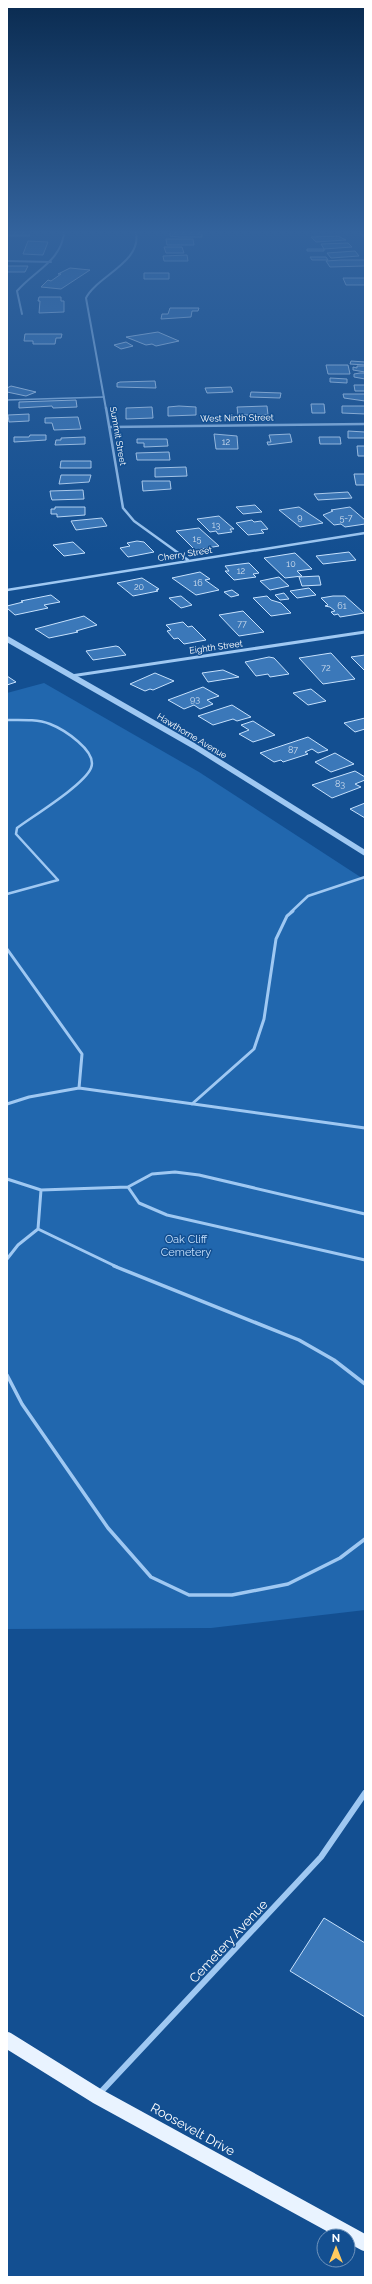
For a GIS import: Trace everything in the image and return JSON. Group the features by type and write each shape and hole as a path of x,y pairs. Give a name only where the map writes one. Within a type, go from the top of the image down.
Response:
{"main road":[{"name":"Roosevelt Drive","path":"7,2040 97,2096 365,2243"}],"street":[{"name":"Summit Street","path":"94,340 123,508 128,516 188,560"},
{"name":"West Ninth Street","path":"110,427 365,424"},
{"name":"Cherry Street","path":"7,590 365,533"},
{"name":"Eighth Street","path":"70,676 365,632"},
{"name":"Hawthorne Avenue","path":"7,639 194,746 365,853"},
{"name":"Cemetery Avenue","path":"97,2096 320,1857 365,1793"}],"lane":[{"path":"7,400 104,397"},
{"path":"7,720 40,722 60,729 77,740 88,754 92,766 81,781 17,828 16,834 58,880 7,894"},
{"path":"192,1104 254,1049 264,1019 276,939 287,916 308,896 365,877"},
{"path":"7,949 82,1054 79,1088"},
{"path":"7,1104 29,1097 79,1088 365,1128"},
{"path":"7,1179 41,1190 128,1187 152,1174 175,1172 199,1175 365,1214"},
{"path":"128,1187 139,1203 167,1215 365,1260"},
{"path":"7,1259 18,1245 38,1229 41,1190"},
{"path":"38,1229 82,1253 264,1326 323,1352 346,1367 365,1384"},
{"path":"7,1375 22,1404 108,1528 151,1577 190,1595 232,1595 288,1584 340,1558 365,1539"}],"green space":[{"name":"Oak Cliff Cemetery","path":"44,683 199,772 365,880 365,1610 211,1628 7,1629 7,693"}],"building":[{"path":"24,340 56,340 55,344 33,344 33,341 24,341"},
{"path":"132,340 176,340 179,341 156,346 152,344 146,345"},
{"path":"126,342 133,346 121,349 114,345"},
{"path":"351,361 365,362 365,365 350,364"},
{"path":"326,365 348,365 350,374 328,374"},
{"path":"357,366 365,366 365,372 353,370 353,367 357,368"},
{"path":"365,373 365,379 354,377 354,374"},
{"path":"330,378 347,379 347,383 330,382"},
{"path":"155,381 156,388 117,387 117,383 120,382"},
{"path":"354,385 365,385 365,391 355,391"},
{"path":"11,386 36,392 26,396 7,392 7,388"},
{"path":"231,387 233,392 207,393 205,388"},
{"path":"251,392 281,393 280,398 250,397"},
{"path":"343,394 365,394 365,401 344,398"},
{"path":"76,400 77,407 53,408 52,406 19,408 19,402"},
{"path":"311,404 324,404 325,413 312,413"},
{"path":"267,406 268,415 238,415 237,407"},
{"path":"342,406 365,406 365,414 342,413"},
{"path":"152,407 153,418 126,419 126,408"},
{"path":"168,407 196,407 196,415 168,416"},
{"path":"29,414 29,421 9,422 8,415"},
{"path":"78,417 81,429 54,430 52,423 45,423 45,418"},
{"path":"348,431 365,432 365,438 348,438"},
{"path":"214,434 237,436 238,449 216,449"},
{"path":"290,434 292,442 268,445 267,442 271,442 269,435"},
{"path":"30,435 46,435 46,440 14,442 14,437 29,437"},
{"path":"85,437 85,444 55,445 56,440 61,440 61,438"},
{"path":"319,437 340,437 341,444 320,444"},
{"path":"137,439 167,439 168,446 144,447 144,443 137,443"},
{"path":"357,446 365,446 365,456 358,456"},
{"path":"169,452 170,460 137,460 136,453"},
{"path":"61,461 91,461 91,468 60,468"},
{"path":"186,467 187,476 155,477 155,468"},
{"path":"354,474 365,474 365,485 356,485"},
{"path":"61,475 91,475 89,482 59,484"},
{"path":"142,481 170,481 171,489 143,491"},
{"path":"83,490 84,499 52,500 50,491"},
{"path":"348,492 352,498 318,500 314,494"},
{"path":"255,505 262,512 243,514 236,507"},
{"path":"55,507 85,507 85,515 57,517 57,514 51,514 51,509 55,509"},
{"path":"299,507 323,523 300,527 279,510"},
{"path":"350,507 365,520 365,524 345,527 341,524 334,525 323,515 333,511 331,510"},
{"path":"219,516 234,529 230,529 232,532 218,534 216,531 210,532 197,519"},
{"path":"102,518 107,526 76,530 71,521"},
{"path":"252,520 254,522 261,521 268,529 261,530 264,533 248,535 236,523"},
{"path":"199,528 219,546 195,550 176,531"},
{"path":"137,541 144,542 154,552 128,557 120,548 130,546 127,543"},
{"path":"73,542 85,553 64,556 53,545"},
{"path":"349,552 356,560 323,564 316,556"},
{"path":"295,553 312,569 297,571 302,576 285,578 264,558"},
{"path":"249,563 259,573 253,574 256,577 234,580 225,571 229,571 225,566"},
{"path":"200,572 210,579 205,580 219,590 196,595 172,578"},
{"path":"319,576 321,585 302,586 299,577"},
{"path":"279,577 289,586 270,590 260,581"},
{"path":"142,578 159,589 156,590 158,591 133,596 117,583"},
{"path":"309,588 316,595 297,598 290,591"},
{"path":"232,590 239,595 231,597 224,592"},
{"path":"284,593 289,599 280,600 275,595"},
{"path":"51,595 60,602 44,605 48,608 15,615 7,608 7,606 23,602 21,601"},
{"path":"181,596 192,605 181,608 169,598"},
{"path":"267,596 271,600 281,603 291,613 271,616 253,598"},
{"path":"345,596 364,613 340,617 338,614 334,615 331,612 335,611 330,607 325,606 328,605 321,598"},
{"path":"243,611 264,632 239,636 219,615"},
{"path":"84,616 97,625 76,631 78,632 49,638 35,629"},
{"path":"183,622 188,627 192,626 206,640 184,644 178,638 174,639 167,631 171,630 166,625"},
{"path":"116,646 119,647 126,655 93,660 86,651"},
{"path":"331,653 355,679 323,684 299,658"},
{"path":"365,655 365,671 351,657"},
{"path":"269,657 274,658 289,674 270,677 268,674 256,676 245,662"},
{"path":"223,670 239,677 208,682 202,673"},
{"path":"155,673 174,681 153,690 150,689 145,691 130,684"},
{"path":"7,676 16,682 7,685"},
{"path":"203,687 219,696 207,700 213,704 200,709 194,705 184,709 168,700"},
{"path":"311,689 326,701 308,705 293,693"},
{"path":"232,705 251,717 237,721 233,719 213,725 198,716"},
{"path":"365,718 365,729 355,732 344,723"},
{"path":"253,721 275,735 253,742 239,734 249,730 241,725"},
{"path":"308,737 328,750 318,753 312,749 305,752 308,754 283,762 281,760 274,762 260,753"},
{"path":"335,753 354,764 331,772 315,762"},
{"path":"355,771 365,777 365,780 355,784 361,787 332,798 312,785"},
{"path":"365,803 365,818 350,809"},
{"path":"324,1918 365,1943 365,2017 290,1971"}]}
